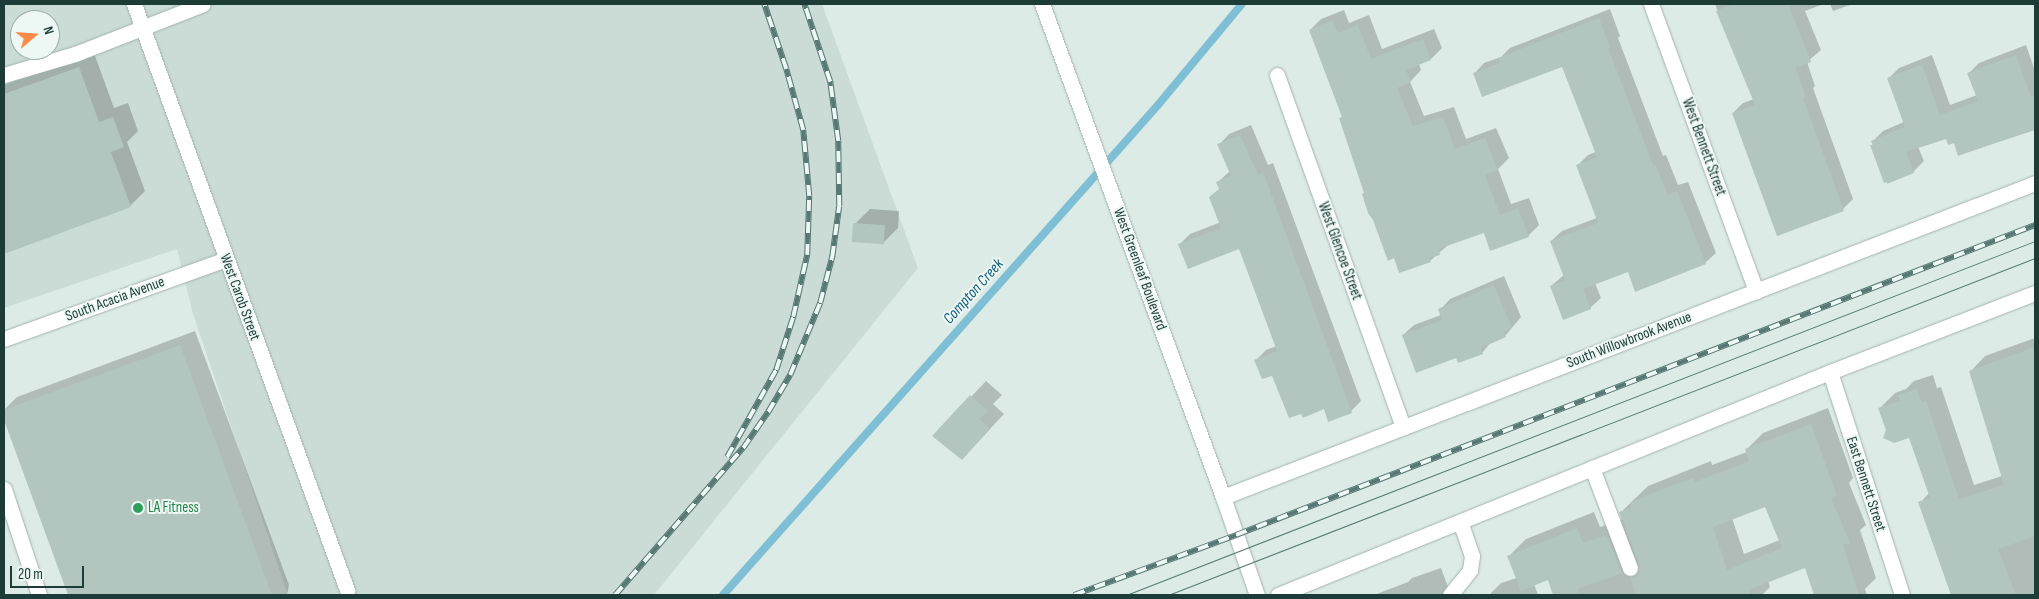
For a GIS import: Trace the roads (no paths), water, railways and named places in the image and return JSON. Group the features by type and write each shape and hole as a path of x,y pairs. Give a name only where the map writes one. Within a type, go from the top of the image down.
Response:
{"street":[{"name":"West Carob Street","path":"134,4 348,590"},
{"path":"4,75 75,54 142,26 204,4"},
{"name":"West Greenleaf Boulevard","path":"1042,4 1223,497 1256,595"},
{"name":"West Bennett Street","path":"1651,4 1756,291"},
{"name":"West Glencoe Street","path":"1277,75 1404,427"},
{"name":"South Willowbrook Avenue","path":"1223,497 2035,183"},
{"name":"South Acacia Avenue","path":"4,339 226,259"},
{"path":"1278,595 1830,372 2035,293"},
{"name":"East Bennett Street","path":"1830,372 1902,595"},
{"path":"1592,468 1630,568"},
{"path":"4,488 39,595"},
{"path":"1450,595 1470,570 1472,556 1460,522"}],"waterway":[{"name":"Compton Creek","path":"723,595 1158,105 1242,4"}],"tram line":[{"path":"1126,595 2035,241"},
{"path":"1168,595 2035,258"}],"railway":[{"path":"727,457 776,370 793,317 807,255 809,196 803,130 786,69 764,4"},
{"path":"615,595 743,448 768,412 790,375 820,303 832,257 839,206 838,141 830,82 804,4"},
{"path":"1074,595 1236,535 2035,225"}],"place":[{"name":"LA Fitness","path":"138,508"}]}
